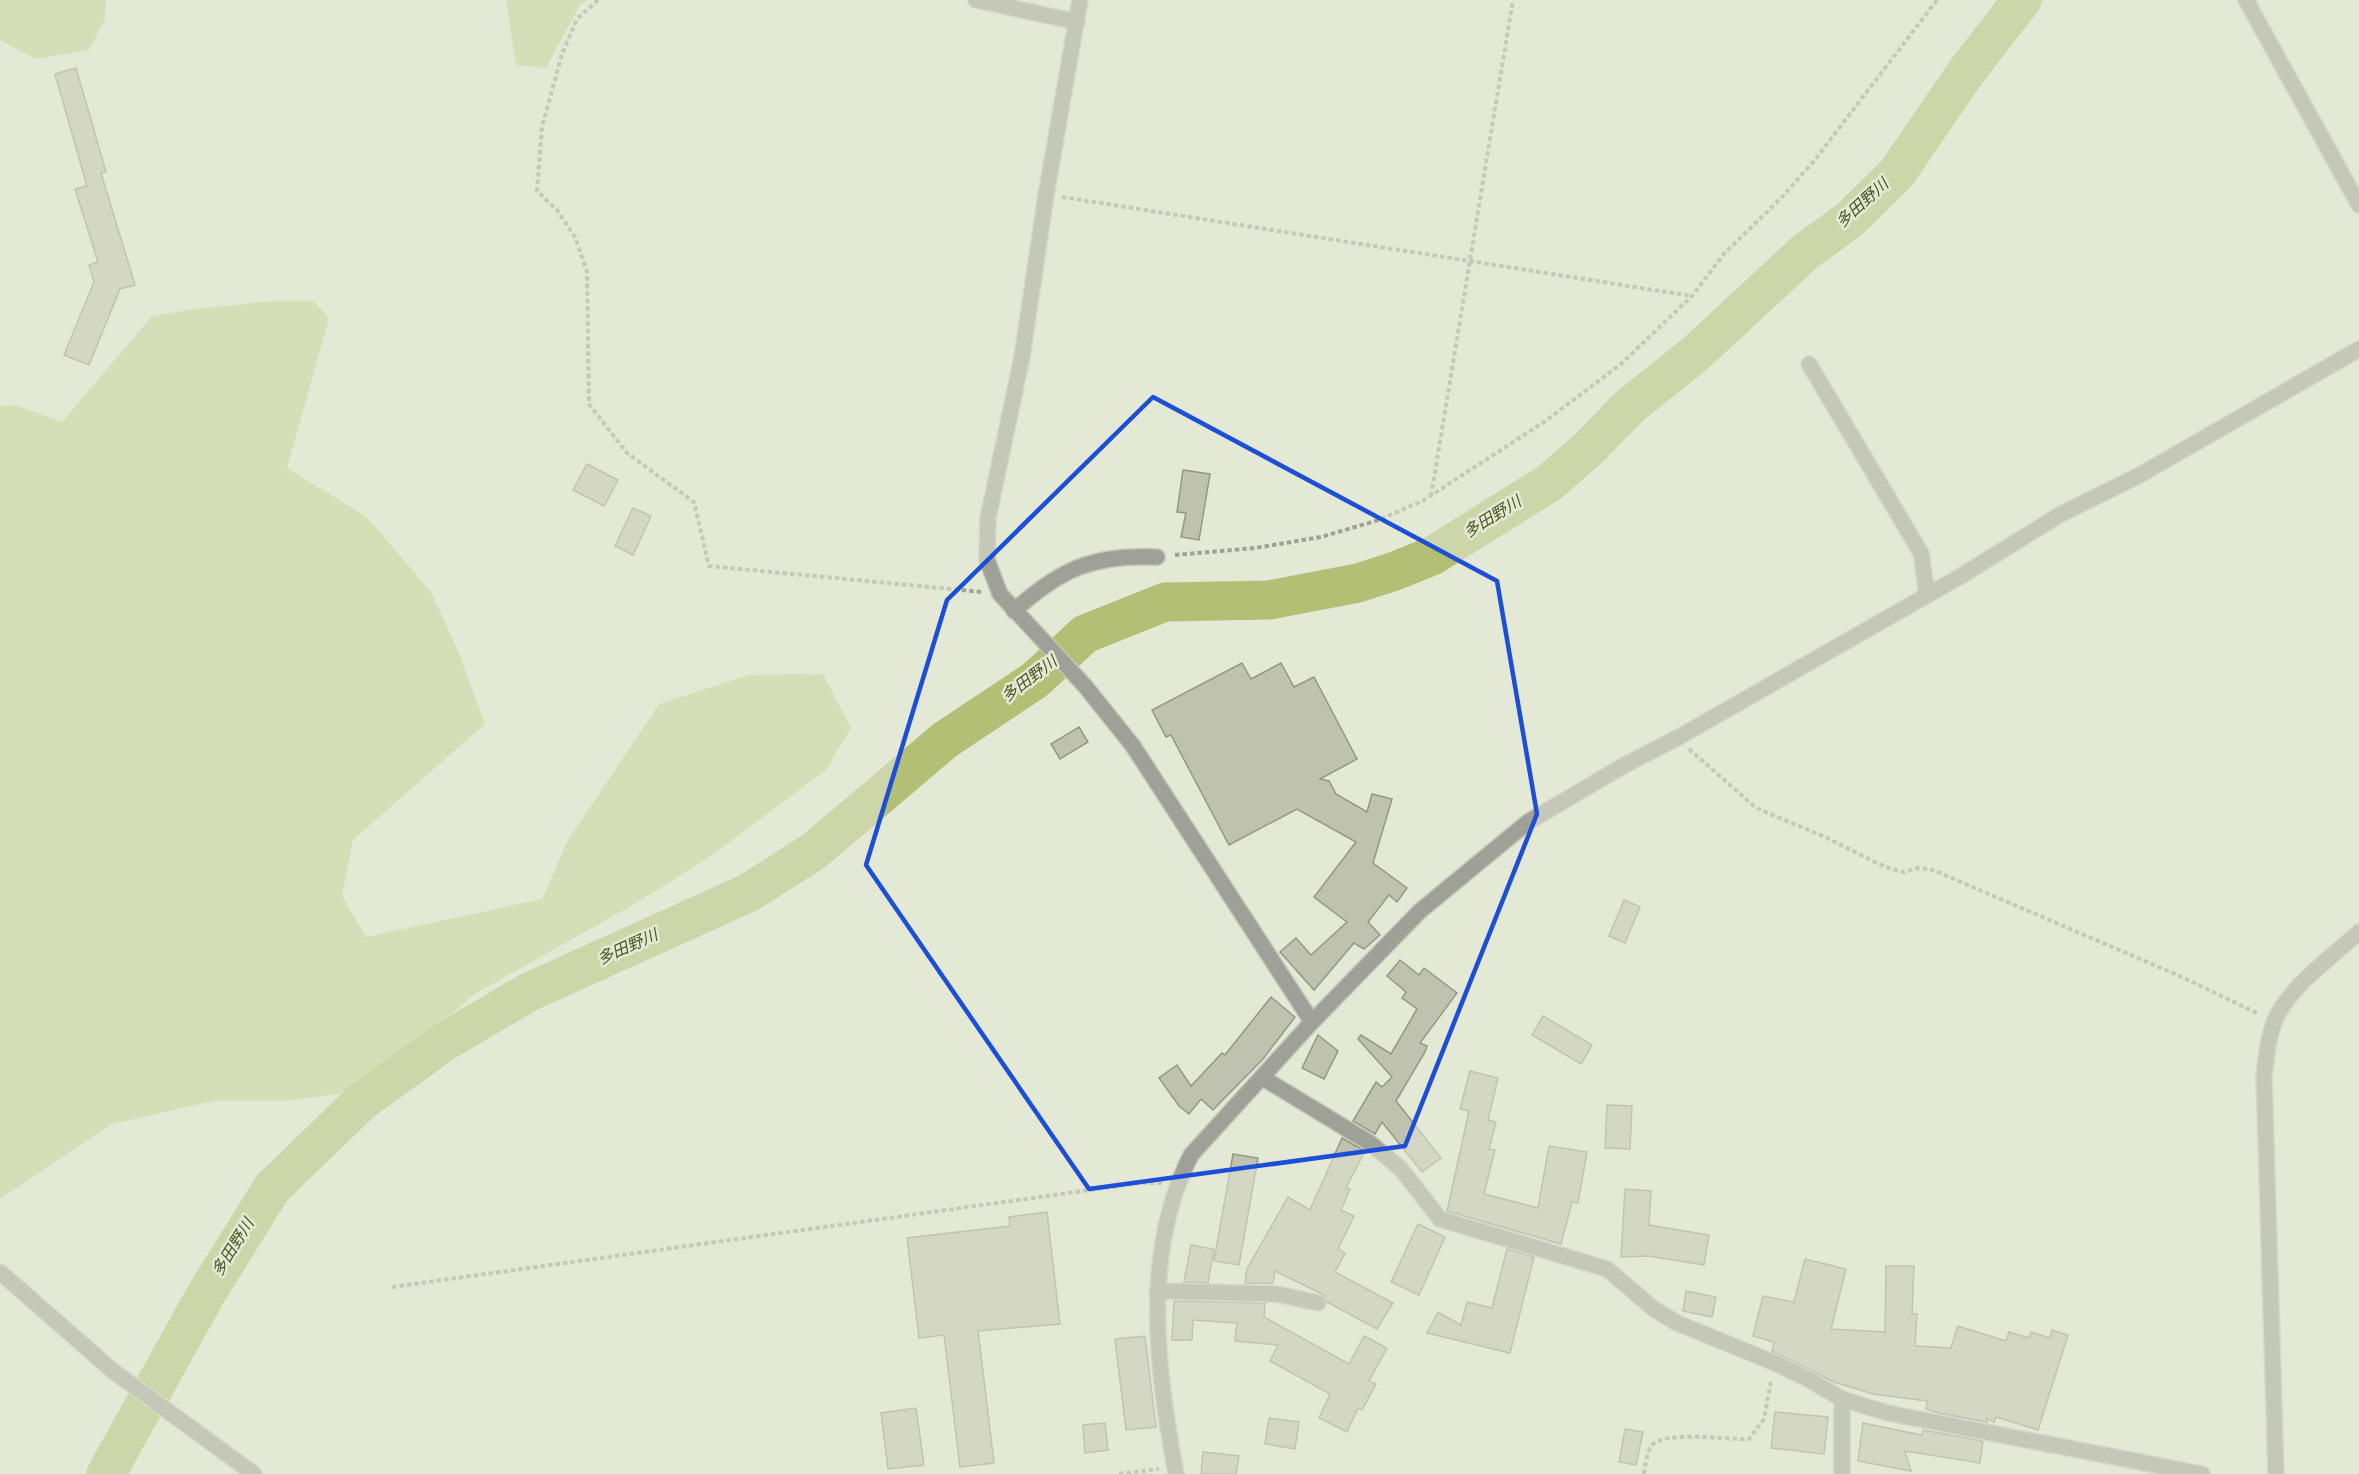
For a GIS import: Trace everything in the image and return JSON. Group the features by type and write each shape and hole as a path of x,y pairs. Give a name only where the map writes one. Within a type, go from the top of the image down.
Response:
{"street":[{"path":"976,0 1077,22"},
{"path":"1080,0 1046,195 1022,357 988,518 987,560 1000,594 1084,686 1133,746 1312,1022"},
{"path":"2246,0 2359,205"},
{"path":"1175,1470 1160,1343 1157,1291 1165,1224 1191,1155 1312,1022 1420,911 1528,822 1927,595 2061,514 2138,476 2359,349"},
{"path":"1809,364 1921,553 1927,595"},
{"path":"1018,616 1033,594 1067,571 1112,559 1133,556 1157,557"},
{"path":"2276,1474 2264,1076 2275,1020 2289,997 2359,932"},
{"path":"1263,1078 1370,1143 1401,1169 1440,1220 1607,1269 1654,1310 1677,1323 1775,1363 1842,1399 1887,1413 2202,1474"},
{"path":"0,1272 113,1371 219,1446 254,1474"},
{"path":"1157,1291 1277,1294 1318,1303"},
{"path":"1842,1399 1842,1474"}],"path":[{"path":"598,0 577,19 562,54 542,127 537,192 557,210 575,237 586,272 589,404 627,453 693,502 709,566 1000,594"},
{"path":"1431,496 1468,261 1513,0"},
{"path":"1157,557 1255,548 1321,537 1379,520 1431,496 1544,422 1621,364 1692,296 1724,254 1781,198 1814,161 1937,0"},
{"path":"1046,195 1692,296"},
{"path":"1679,737 1694,755 1756,808 1826,837 1885,867 1904,872 1918,868 1933,870 2182,977 2275,1020"},
{"path":"392,1287 1129,1185 1160,1183 1178,1185"},
{"path":"1644,1474 1652,1446 1660,1440 1688,1437 1749,1439 1764,1419 1775,1363"},
{"path":"1119,1474 1175,1470"}],"highlighted area":[{"path":"1153,397 1497,581 1537,814 1405,1146 1089,1189 866,865 947,600"}],"green space":[{"path":"0,0 106,0 105,19 89,50 35,59 0,40"},
{"path":"506,0 588,0 580,5 546,68 516,65"},
{"path":"274,301 314,301 329,319 287,468 367,517 431,592 459,653 485,724 353,840 342,896 366,937 542,899 568,840 659,704 749,675 823,674 851,728 826,770 711,856 638,902 475,994 396,1062 344,1093 288,1101 214,1101 112,1124 0,1199 0,406 14,405 62,422 152,316"}],"building":[{"path":"76,68 106,172 101,173 135,285 120,289 89,365 64,355 94,282 89,265 98,262 75,189 87,186 55,74"},
{"path":"587,464 618,480 604,506 573,490"},
{"path":"1183,470 1210,474 1199,540 1181,537 1186,513 1177,512"},
{"path":"633,508 651,516 633,555 615,546"},
{"path":"1242,663 1251,679 1281,663 1294,687 1314,677 1357,759 1320,779 1329,781 1336,794 1367,812 1372,794 1392,799 1373,863 1407,888 1397,902 1389,895 1368,922 1380,935 1364,949 1354,943 1314,990 1280,952 1296,938 1311,955 1347,922 1314,897 1356,842 1297,809 1229,845 1171,735 1166,737 1152,710"},
{"path":"1079,727 1088,742 1060,759 1051,744"},
{"path":"1624,900 1640,907 1625,943 1609,936"},
{"path":"1400,960 1419,975 1424,968 1457,993 1420,1043 1427,1046 1425,1052 1396,1101 1441,1158 1422,1172 1382,1122 1375,1134 1353,1121 1376,1082 1382,1087 1392,1077 1358,1039 1361,1035 1391,1054 1417,1009 1402,998 1406,992 1387,976"},
{"path":"1271,997 1295,1017 1263,1059 1213,1110 1201,1099 1189,1114 1179,1106 1159,1078 1177,1065 1191,1086 1222,1053 1225,1055"},
{"path":"1543,1016 1592,1045 1581,1064 1532,1035"},
{"path":"1318,1035 1338,1051 1324,1079 1302,1068"},
{"path":"1470,1071 1498,1078 1488,1120 1496,1122 1489,1149 1495,1150 1484,1194 1538,1208 1549,1146 1587,1152 1578,1203 1572,1202 1561,1244 1447,1211 1469,1111 1460,1109"},
{"path":"1607,1105 1632,1106 1630,1149 1605,1148"},
{"path":"1342,1138 1365,1151 1346,1188 1350,1189 1341,1210 1354,1216 1338,1249 1345,1253 1335,1272 1393,1303 1377,1329 1327,1302 1324,1295 1275,1271 1273,1283 1245,1283 1247,1269 1288,1197 1310,1210"},
{"path":"1233,1154 1258,1158 1239,1265 1214,1261"},
{"path":"1625,1189 1651,1191 1649,1225 1709,1235 1704,1265 1648,1256 1621,1257"},
{"path":"1047,1212 1060,1324 978,1331 994,1463 960,1467 944,1335 919,1338 907,1238 1010,1226 1009,1217"},
{"path":"1418,1224 1445,1237 1419,1295 1391,1282"},
{"path":"1191,1245 1214,1249 1208,1283 1184,1282"},
{"path":"1507,1249 1534,1257 1510,1353 1427,1333 1438,1312 1461,1325 1467,1302 1492,1308"},
{"path":"1805,1259 1846,1269 1831,1329 1885,1332 1886,1266 1914,1266 1912,1314 1917,1314 1915,1346 1951,1348 1958,1326 2006,1341 2009,1332 2029,1338 2031,1332 2050,1338 2052,1330 2068,1335 2038,1430 1996,1417 1994,1422 1987,1419 1987,1422 1939,1413 1926,1409 1927,1401 1873,1394 1834,1382 1772,1351 1774,1342 1753,1336 1763,1296 1794,1302"},
{"path":"1686,1291 1716,1297 1712,1317 1683,1311"},
{"path":"1174,1301 1265,1303 1264,1317 1349,1364 1364,1336 1387,1348 1369,1381 1376,1384 1362,1410 1358,1408 1347,1432 1319,1418 1330,1394 1270,1361 1278,1345 1235,1341 1237,1323 1193,1320 1192,1340 1172,1340"},
{"path":"1145,1336 1156,1427 1126,1430 1115,1339"},
{"path":"916,1408 924,1465 888,1469 881,1413"},
{"path":"1775,1412 1828,1417 1824,1454 1771,1448"},
{"path":"1269,1418 1299,1422 1295,1449 1265,1444"},
{"path":"1105,1423 1108,1450 1085,1453 1083,1425"},
{"path":"1863,1423 1922,1435 1923,1430 1983,1441 1980,1463 1905,1451 1911,1471 1858,1461"},
{"path":"1625,1429 1643,1432 1636,1465 1619,1462"},
{"path":"1203,1452 1239,1456 1236,1474 1201,1474"}],"waterway":[{"name":"多田野川","path":"106,1474 206,1294 272,1188 361,1102 444,1042 529,992 748,893 814,851 945,740 1035,680 1085,634 1165,602 1269,600 1358,583 1395,571 1432,556 1549,483 1587,450 1630,406 1695,354 1805,252 1849,220 1897,173 1966,72 2022,0"}]}
